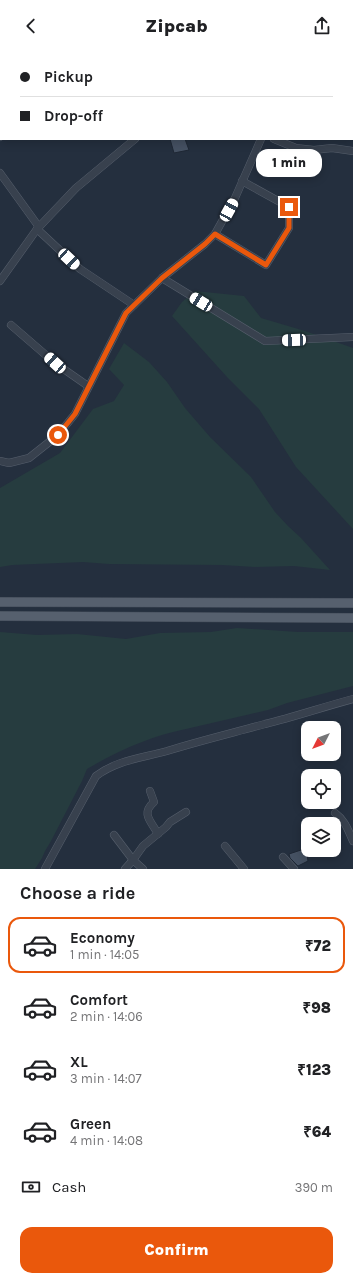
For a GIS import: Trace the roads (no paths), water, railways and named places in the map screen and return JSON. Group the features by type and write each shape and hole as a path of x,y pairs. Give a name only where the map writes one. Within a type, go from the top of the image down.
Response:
{"main road":[{"path":"0,602 353,602"},
{"path":"0,616 353,618"}],"street":[{"path":"0,281 38,228 76,188 134,140"},
{"path":"0,461 9,463 28,458 58,435 75,414 126,313 162,278 205,244 215,234 235,198 261,140"},
{"path":"276,140 296,148 314,150 332,148 353,151"},
{"path":"0,173 38,228 80,269 134,305"},
{"path":"215,234 266,265 289,228 289,207 242,181"},
{"path":"162,278 265,341 353,337"},
{"path":"10,325 55,363 88,386"},
{"path":"45,869 96,776 107,768 132,759 153,755 353,699"},
{"path":"150,791 154,802 150,805 147,811 148,818 158,834"},
{"path":"124,869 134,860 143,846 170,822 186,812"},
{"path":"334,812 340,816 346,824 353,841"},
{"path":"114,835 143,869"},
{"path":"225,846 244,869"},
{"path":"282,856 294,869"}]}
